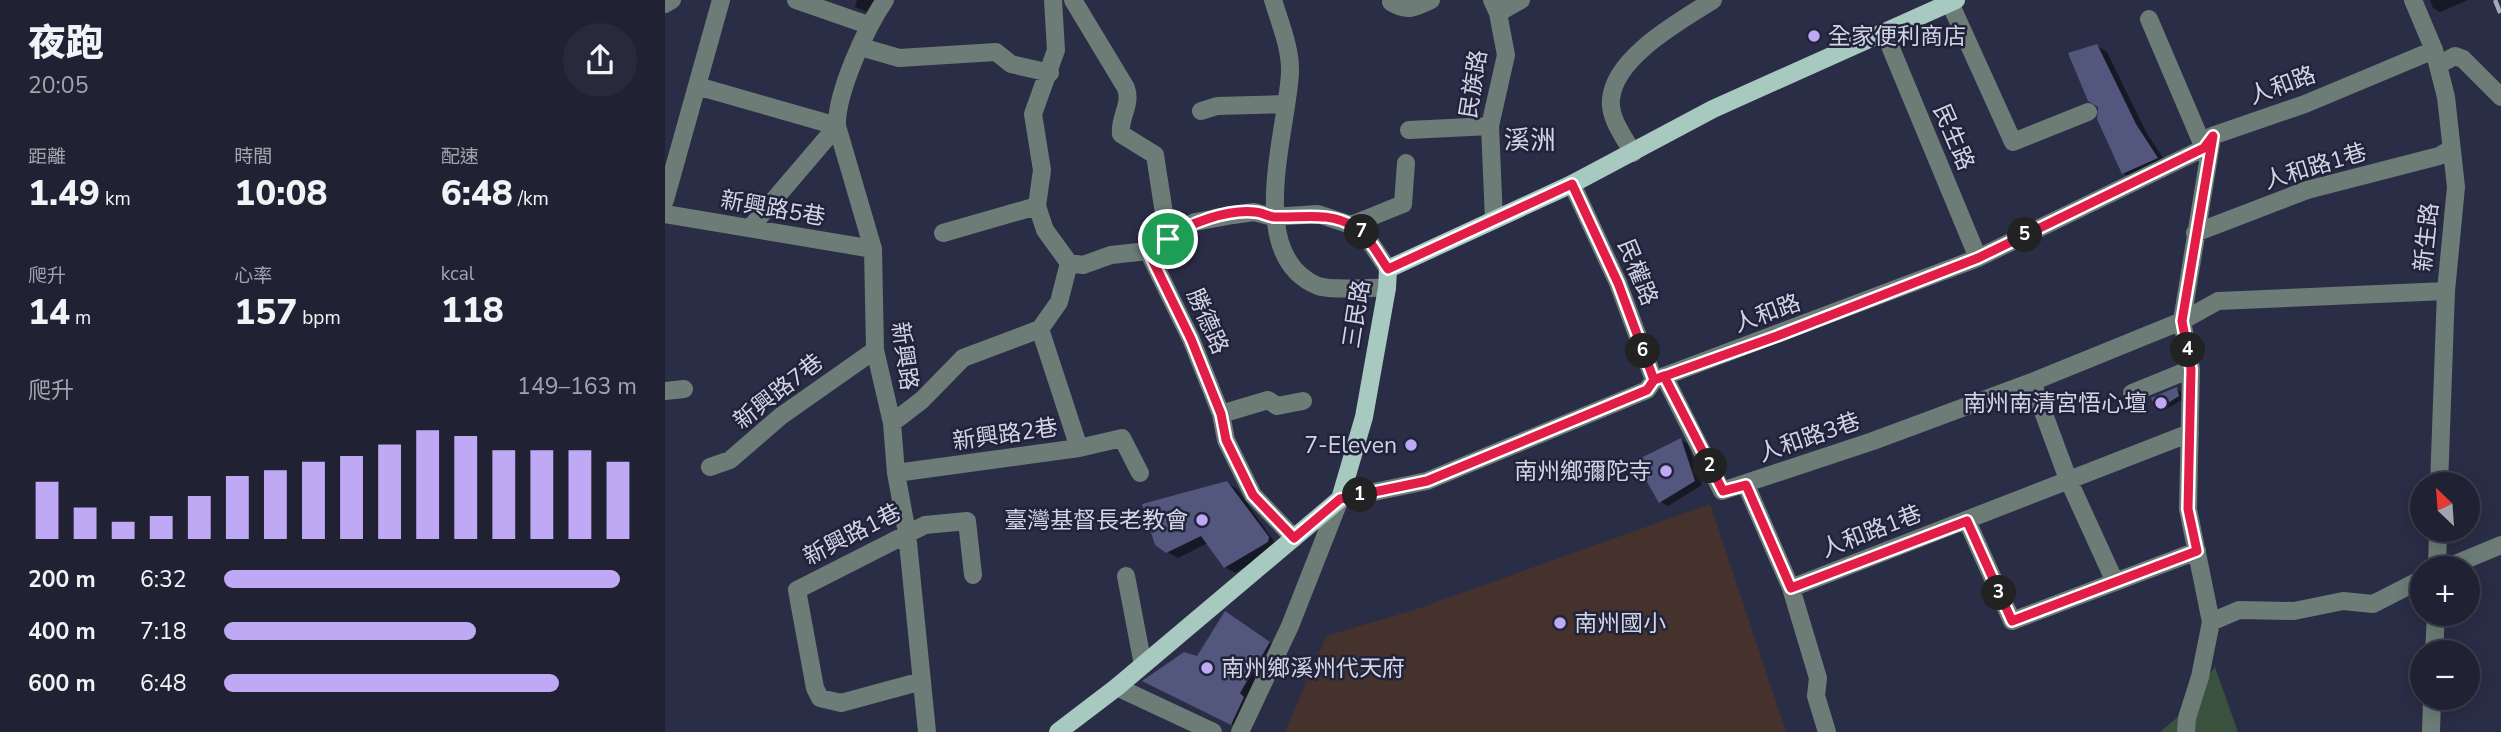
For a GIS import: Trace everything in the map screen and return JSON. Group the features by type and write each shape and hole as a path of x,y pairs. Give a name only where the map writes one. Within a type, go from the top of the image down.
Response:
{"main road":[{"name":"三民路","path":"1340,499 1364,417 1388,269 1572,184 1713,109 1885,34 1946,2"},
{"path":"1058,732 1117,687 1340,499"}],"street":[{"path":"665,4 672,0"},
{"path":"665,200 721,0"},
{"path":"796,0 868,25"},
{"name":"新興路","path":"885,0 868,25 836,108 837,126 873,249 875,350 892,423 896,474 907,533 927,732"},
{"path":"1053,0 1056,50 1050,73 1033,114 1042,170 1037,205 1051,239 1069,263 1083,265 1111,255 1148,251 1181,228 1208,219 1254,212 1273,217 1318,214 1351,225 1364,233 1388,269"},
{"path":"1073,0 1130,99 1121,134 1156,155 1168,239"},
{"path":"1273,0 1290,73 1273,217 1288,262 1301,275 1320,287 1387,288"},
{"path":"1391,2 1403,10 1415,9 1431,0"},
{"path":"1495,7 1521,0"},
{"path":"1633,153 1614,120 1611,99 1621,75 1646,44 1713,0"},
{"name":"新生路","path":"2413,0 2436,58 2446,97 2456,187 2446,291 2439,472"},
{"path":"1946,2 2013,142 2088,112"},
{"name":"民族路","path":"1494,220 1490,126 1506,55 1495,7"},
{"path":"2149,19 2208,142 2182,321 2191,369 2188,509 2211,622 2200,677 2187,718 2186,732"},
{"name":"民生路","path":"1885,34 1978,258"},
{"path":"861,47 899,58 996,52 1011,64 1050,73"},
{"path":"2436,58 2455,56 2463,59 2501,97"},
{"name":"人和路","path":"1340,499 1427,481 1647,390 1659,378 1978,258 2208,142 2305,104 2436,58"},
{"path":"697,86 837,126 750,228"},
{"path":"1201,111 1217,106 1285,104"},
{"path":"1409,130 1490,126"},
{"name":"人和路1巷","path":"2195,233 2307,190 2439,156 2451,149"},
{"path":"1351,225 1403,204 1406,163"},
{"name":"民權路","path":"1572,184 1659,378"},
{"path":"943,233 1037,205"},
{"name":"新興路5巷","path":"665,214 873,249"},
{"name":"勝德路","path":"1148,251 1191,339 1221,414 1226,440 1253,495 1294,538"},
{"path":"892,423 922,400 963,358 1040,329 1059,302 1069,263"},
{"path":"2115,582 2068,479 2032,382 2182,321 2218,301 2446,291"},
{"name":"新興路2巷","path":"896,474 1079,448 1040,329"},
{"name":"新興路7巷","path":"710,467 730,460 781,416 875,350"},
{"path":"2132,393 2191,369"},
{"name":"人和路3巷","path":"1659,378 1723,491 2032,382"},
{"path":"665,391 684,388"},
{"path":"1221,414 1269,400 1277,406 1303,401"},
{"name":"人和路1巷","path":"1791,588 2190,433"},
{"path":"1079,448 1122,438 1140,473"},
{"path":"1746,485 1791,588 1818,678 1815,696 1828,732"},
{"path":"1240,732 1290,626 1340,499"},
{"path":"1967,521 2012,621 2197,551"},
{"name":"新興路1巷","path":"922,681 841,703 820,698 815,688 797,590 925,525 967,522 973,575"},
{"path":"2474,556 2501,545"},
{"path":"1126,576 1143,664"},
{"path":"2211,622 2239,610 2294,611 2343,601 2373,604 2410,585"},
{"path":"1117,687 1213,732"},
{"path":"2431,732 2432,710"}],"shaded area":[{"name":"南州國小","path":"1710,504 1786,732 1285,732 1326,636 1414,610"}],"green space":[{"path":"2215,667 2238,732 2160,732 2180,715"}],"building":[{"path":"2097,44 2136,124 2158,158 2122,174 2097,119 2098,107 2088,101 2068,53"},
{"name":"南州南清宮悟心壇","path":"2177,387 2179,396 2157,410 2151,398"},
{"name":"南州鄉彌陀寺","path":"1681,438 1695,481 1659,503 1635,461"},
{"name":"臺灣基督長老教會","path":"1227,481 1269,537 1268,542 1224,568 1201,536 1166,553 1155,545 1142,504"},
{"name":"南州鄉溪州代天府","path":"1225,611 1270,642 1240,693 1244,697 1231,725 1142,681 1184,652 1197,656"}],"railway":[{"path":"2495,0 2501,15"}],"place":[{"name":"全家便利商店","path":"1814,36"},
{"name":"南州南清宮悟心壇","path":"2161,403"},
{"name":"7-Eleven","path":"1411,445"},
{"name":"南州鄉彌陀寺","path":"1666,471"},
{"name":"臺灣基督長老教會","path":"1202,520"},
{"name":"南州國小","path":"1560,623"},
{"name":"南州鄉溪州代天府","path":"1207,668"}],"district":[{"name":"溪洲","path":"1530,140"}],"route":[{"path":"1168,239 1148,251 1191,339 1221,414 1226,440 1253,495 1294,538 1340,499 1427,481 1647,390 1654,380 1664,376 1723,491 1746,485 1791,588 1967,521 2012,621 2197,551 2188,509 2191,369 2182,321 2213,136 2204,148 1978,258 1777,336 1654,380 1618,283 1572,184 1388,269 1364,233 1351,225 1318,214 1273,217 1254,212 1233,215 1195,222 1181,228 1168,239"}]}
